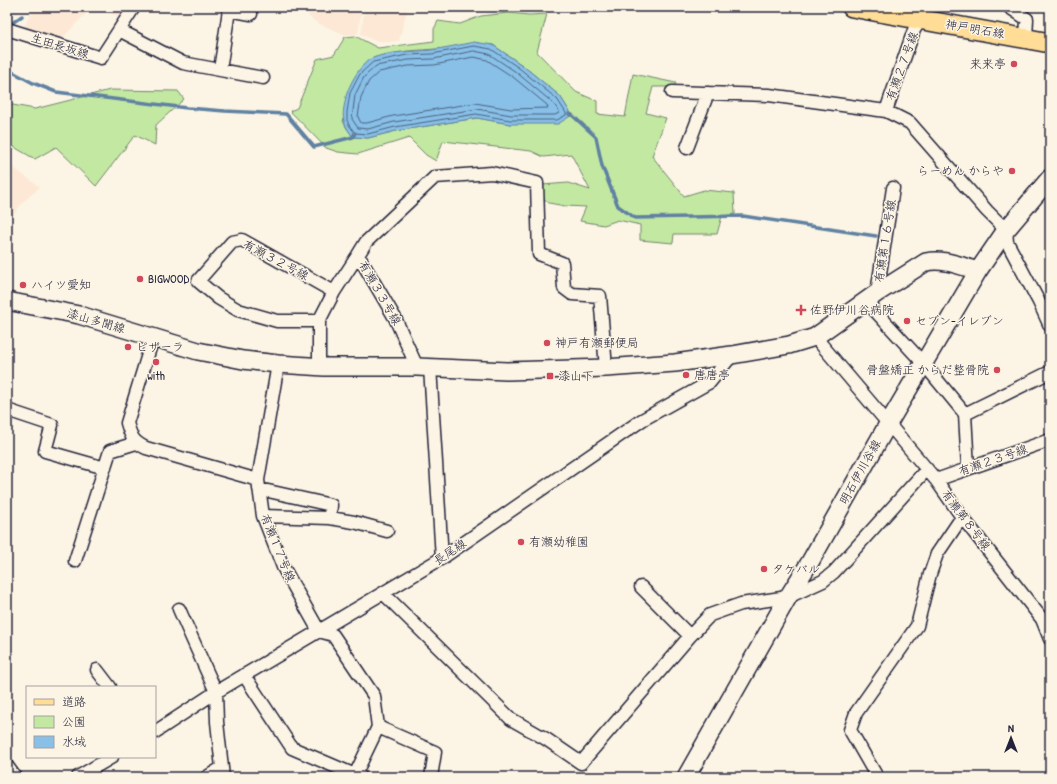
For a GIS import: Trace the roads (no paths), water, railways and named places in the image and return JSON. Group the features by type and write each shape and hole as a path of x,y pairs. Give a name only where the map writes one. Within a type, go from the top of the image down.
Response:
{"main road":[{"name":"神戸明石線","path":"852,7 923,13 1050,43"}],"street":[{"name":"生田長坂線","path":"7,29 101,58 134,7"},
{"path":"1009,7 1026,19 1026,38"},
{"path":"220,70 229,10 251,14"},
{"name":"有瀬２７号線","path":"923,13 914,30 886,111 910,123 987,211 1006,230"},
{"path":"119,30 183,64 264,78"},
{"path":"672,92 769,95 886,111"},
{"path":"687,148 708,93"},
{"name":"有瀬３３号線","path":"423,367 358,255 366,242 435,177 492,173 537,183 539,254 562,262 564,288 572,294 600,296 606,368"},
{"name":"明石伊川谷線","path":"686,777 788,597 810,562 888,424 978,271 1006,230 1050,178"},
{"name":"有瀬第１６号線","path":"872,298 893,188"},
{"path":"1006,230 1007,242 1050,326"},
{"name":"有瀬３２号線","path":"320,321 277,321 238,310 218,298 198,281 232,242 242,240 334,292"},
{"path":"319,367 320,321 334,292 358,255"},
{"name":"漆山多聞線","path":"7,301 79,315 153,338 206,352 243,360 278,364 319,367 423,367 507,370 606,368 675,363 789,345 815,337 926,262 935,260 978,271"},
{"path":"872,298 965,414 968,468"},
{"name":"有瀬第８号線","path":"815,337 927,469 962,517 1046,616 1050,639"},
{"path":"153,338 127,423 130,434 136,443 146,448 258,484 331,505 330,518"},
{"name":"長尾線","path":"156,731 244,675 442,558 642,420 710,382 732,355"},
{"name":"有瀬１７号線","path":"278,364 258,484 264,516 283,567 319,631"},
{"path":"423,367 442,558"},
{"path":"965,414 1050,372"},
{"path":"7,410 52,425 45,451 105,468"},
{"name":"有瀬２３号線","path":"936,480 1050,440"},
{"path":"75,561 110,451 136,443"},
{"path":"383,593 511,719 546,739 581,763 690,636 710,615 741,604 788,597 823,581 834,572 927,469"},
{"path":"264,516 330,518 354,522 387,531"},
{"path":"877,777 850,730 856,714 917,626 925,599 930,574 937,554 962,517"},
{"path":"641,587 690,636"},
{"path":"179,609 216,692 217,722 222,773 207,777"},
{"path":"244,675 292,748 358,776 378,727 374,696 333,635 319,631"},
{"path":"97,670 109,686"},
{"path":"378,727 434,752 431,777"},
{"path":"78,777 110,758"},
{"path":"7,766 15,777"}],"water":[{"path":"474,42 493,45 522,65 560,96 572,115 558,124 510,124 477,118 396,131 368,138 353,137 344,122 343,114 347,92 360,69 369,60 387,54 431,50"}],"waterway":[{"path":"8,26 22,16"},
{"path":"7,69 33,83 56,92 187,108 286,114 314,147 353,137 355,133"},
{"path":"569,114 596,137 602,166 618,206 635,218 743,216 876,236"}],"place":[{"name":"来来亭","path":"1014,64"},
{"name":"らーめん からや","path":"1012,171"},
{"name":"BIGWOOD","path":"140,279"},
{"name":"ハイツ愛知","path":"23,285"},
{"name":"佐野伊川谷病院","path":"801,310"},
{"name":"セブン-イレブン","path":"907,321"},
{"name":"神戸有瀬郵便局","path":"547,343"},
{"name":"ピザーラ","path":"128,347"},
{"name":"with","path":"156,362"},
{"name":"骨盤矯正 からだ整骨院","path":"997,370"},
{"name":"唐唐亭","path":"686,375"},
{"name":"漆山下","path":"550,376"},
{"name":"有瀬幼稚園","path":"521,542"},
{"name":"タケバル","path":"764,569"}]}
